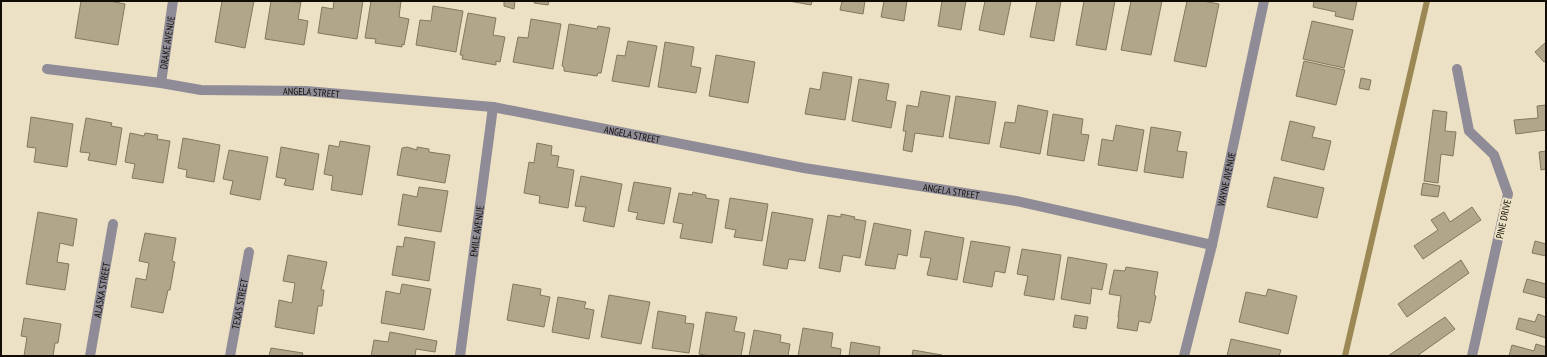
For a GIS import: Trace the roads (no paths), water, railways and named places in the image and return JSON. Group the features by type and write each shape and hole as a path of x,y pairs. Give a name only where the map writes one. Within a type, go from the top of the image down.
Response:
{"street":[{"name":"DRAKE AVENUE","path":"161,83 173,1"},
{"name":"WAYNE AVENUE","path":"1184,356 1212,245 1264,1"},
{"name":"ANGELA STREET","path":"47,69 161,83 201,90 306,91 493,107 804,168 1016,201 1212,245"},
{"name":"PINE DRIVE","path":"1457,69 1469,131 1494,156 1508,194 1472,356"},
{"name":"EMILE AVENUE","path":"460,356 493,107"},
{"name":"ALASKA STREET","path":"90,356 113,224"},
{"name":"TEXAS STREET","path":"230,356 249,252"}],"waterway":[{"path":"1345,356 1427,1"}]}
